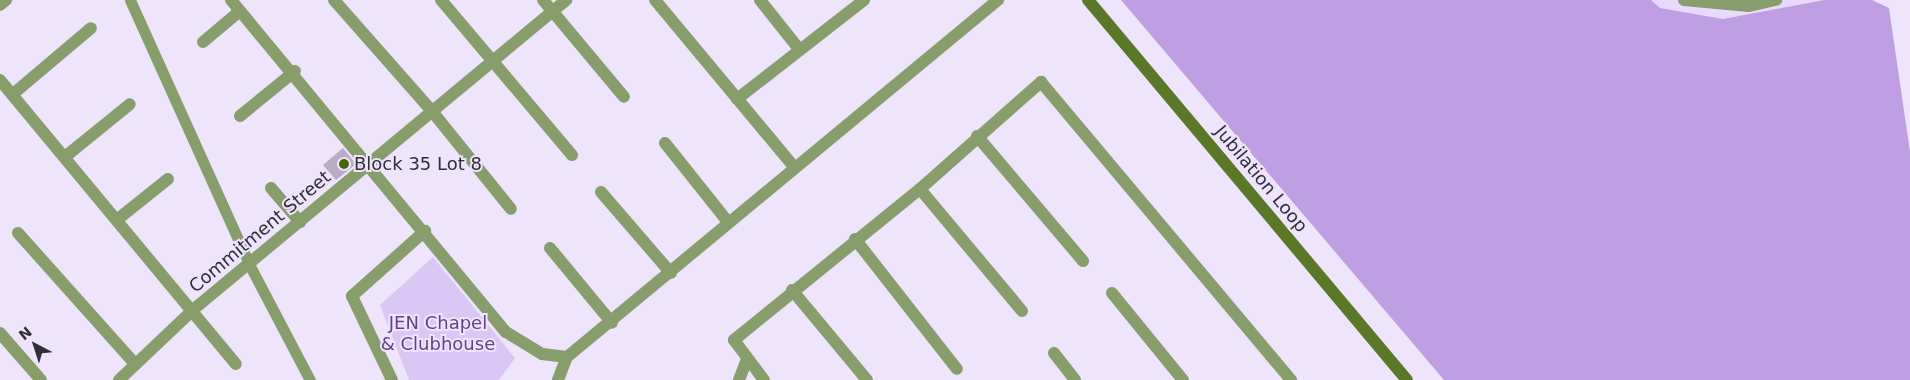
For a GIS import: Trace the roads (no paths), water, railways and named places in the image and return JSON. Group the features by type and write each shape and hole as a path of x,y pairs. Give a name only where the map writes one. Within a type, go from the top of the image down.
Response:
{"main road":[{"name":"Jubilation Loop","path":"1088,0 1408,380"}],"street":[{"path":"231,0 294,71 506,332 542,354 567,358"},
{"path":"334,0 431,110 511,209"},
{"path":"441,0 572,155"},
{"path":"543,0 624,97"},
{"name":"Commitment Street","path":"119,380 194,309 300,222 431,110 566,0"},
{"path":"654,0 794,167"},
{"path":"760,0 799,49"},
{"path":"558,380 567,358 612,323 794,167 998,0"},
{"path":"1684,0 1749,6 1776,0"},
{"path":"737,99 861,1"},
{"path":"203,42 240,11"},
{"path":"13,94 91,28"},
{"path":"240,116 294,71"},
{"path":"0,80 194,309 236,364"},
{"path":"764,380 734,340 792,290 920,189 977,136 1041,82 1285,378"},
{"path":"66,156 130,104"},
{"path":"977,136 1083,261"},
{"path":"665,144 728,222"},
{"path":"118,218 168,179"},
{"path":"271,188 300,222"},
{"path":"920,189 1022,312"},
{"path":"600,192 671,272"},
{"path":"392,380 352,296 425,232"},
{"path":"18,233 135,364"},
{"path":"855,239 957,369"},
{"path":"550,248 612,323"},
{"path":"792,290 867,380"},
{"path":"1112,293 1183,380"},
{"path":"0,333 41,380"},
{"path":"1054,353 1075,380"},
{"path":"739,380 747,359"}],"lane":[{"path":"130,0 249,264 310,380"}],"place":[{"name":"Block 35 Lot 8","path":"344,164"}],"park label":[{"name":"JEN Chapel & Clubhouse","path":"438,334"}]}
